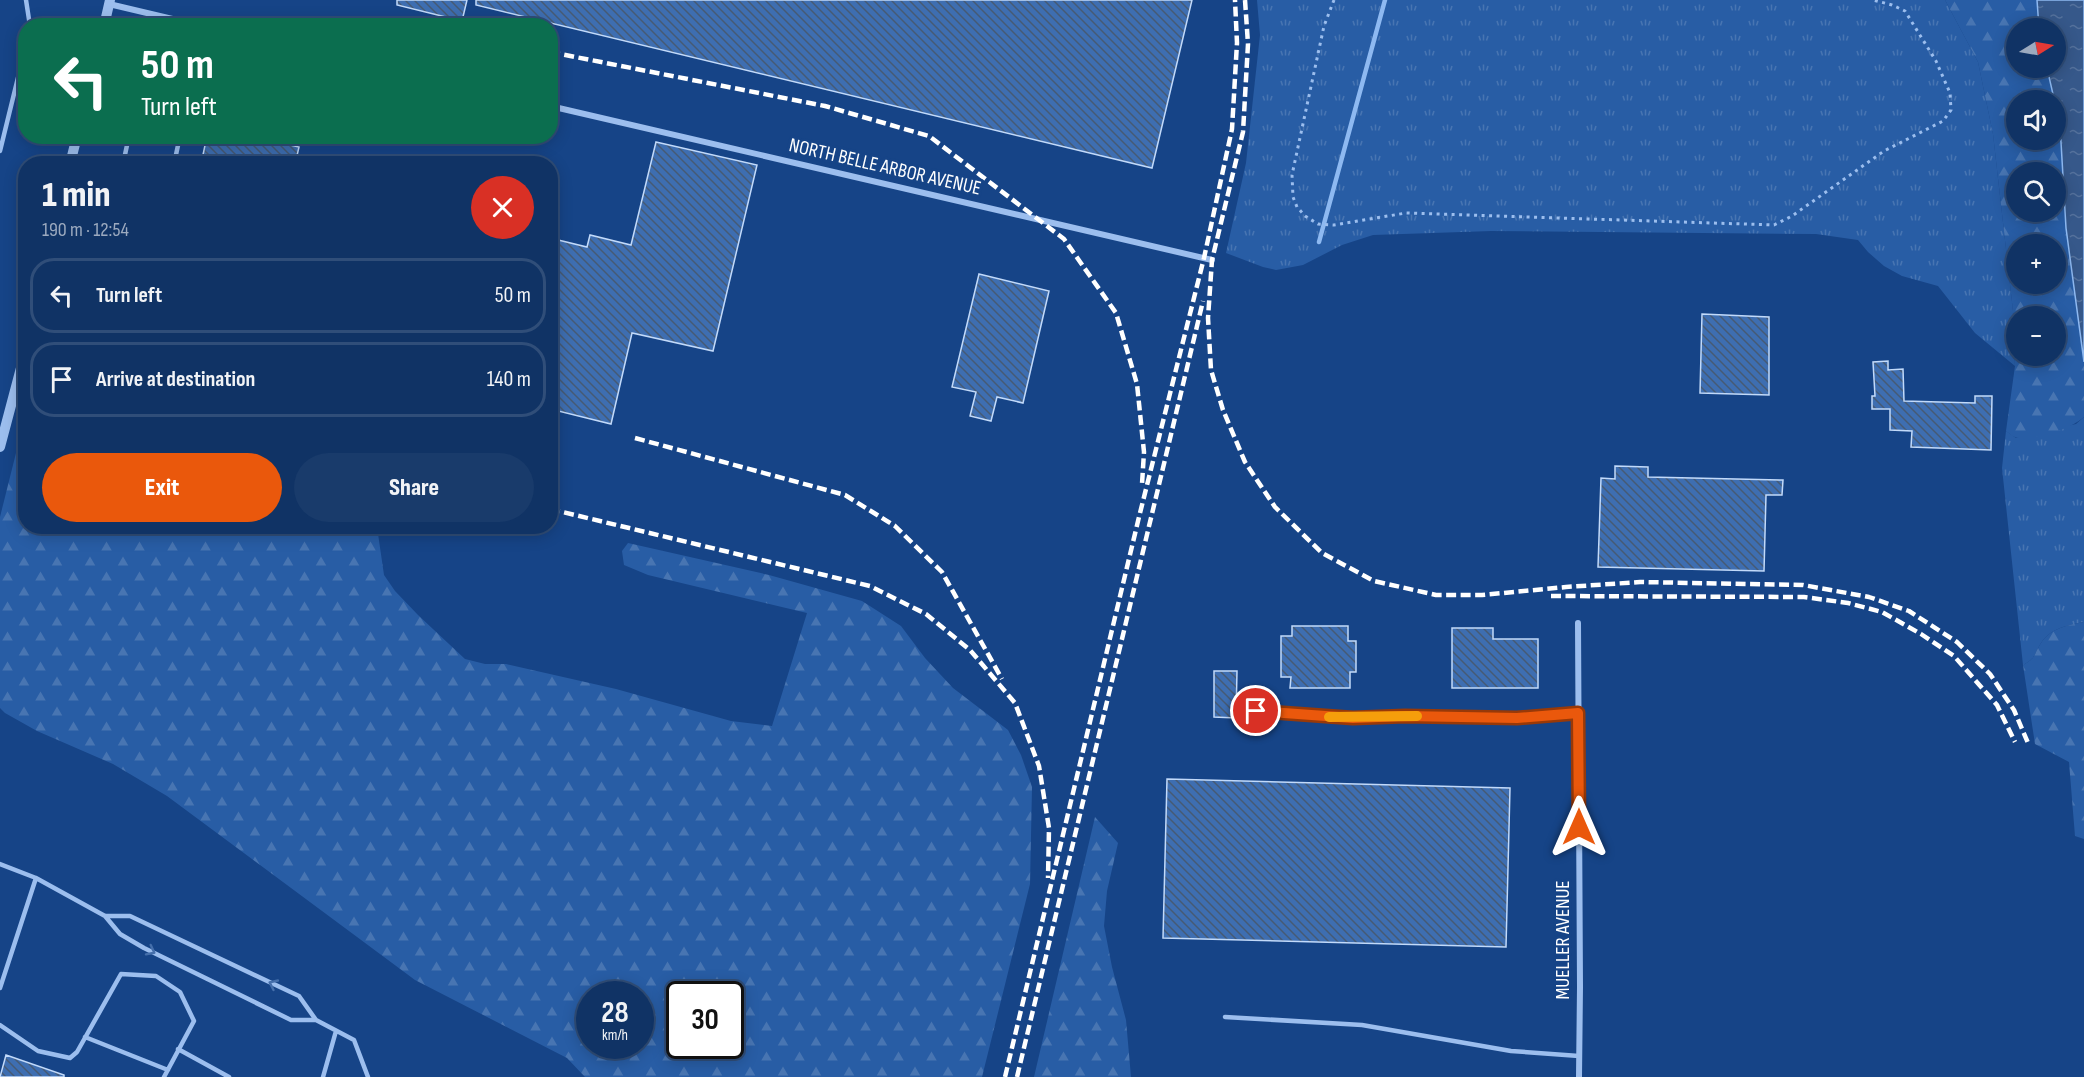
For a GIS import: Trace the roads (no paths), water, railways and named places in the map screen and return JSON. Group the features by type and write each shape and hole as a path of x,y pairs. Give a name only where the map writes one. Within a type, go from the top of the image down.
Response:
{"street":[{"path":"106,18 109,2 171,18"},
{"name":"NORTH BELLE ARBOR AVENUE","path":"558,108 1212,260"},
{"path":"0,447 18,379"},
{"name":"MUELLER AVENUE","path":"1578,624 1579,1077"}],"lane":[{"path":"26,0 29,18"},
{"path":"0,151 18,78"},
{"path":"1256,711 1353,718 1405,716 1517,718 1578,713"},
{"path":"0,864 36,878 105,916 120,934 144,948 291,1020 316,1020"},
{"path":"0,988 36,878"},
{"path":"105,916 130,916 298,996 316,1020 354,1040 368,1077"},
{"path":"0,1024 38,1051 70,1058 77,1052 121,974 156,976 180,992 194,1021 164,1077"},
{"path":"1225,1017 1362,1026 1511,1051 1579,1056"},
{"path":"323,1077 336,1031"},
{"path":"85,1036 168,1070"},
{"path":"178,1049 229,1077"}],"water":[{"path":"2037,0 2084,0 2084,362 2066,228 2066,162 2062,162 2061,150 2066,150 2066,90 2052,90 2049,78 2066,78 2066,18 2038,18"}],"waterway":[{"path":"1319,242 1385,0"}],"railway":[{"path":"1005,1077 1139,517 1204,258 1232,129 1237,43 1235,0"},
{"path":"1245,0 1248,44 1243,132 1212,260 1208,318 1211,370 1223,410 1245,462 1275,507 1322,553 1374,581 1436,595 1482,595 1640,582 1803,585 1869,597 1909,611 1957,642 1990,674 2014,710 2028,743"},
{"path":"558,54 825,106 929,136 1064,239 1116,313 1137,384 1144,452 1142,484"},
{"path":"1017,1077 1203,301"},
{"path":"635,438 845,495 895,526 942,572 1002,679"},
{"path":"558,511 870,586 926,614 970,650 1015,703 1039,766 1049,828 1048,878"},
{"path":"1551,596 1804,597 1848,603 1882,612 1954,656 1997,705 2015,742"}]}
